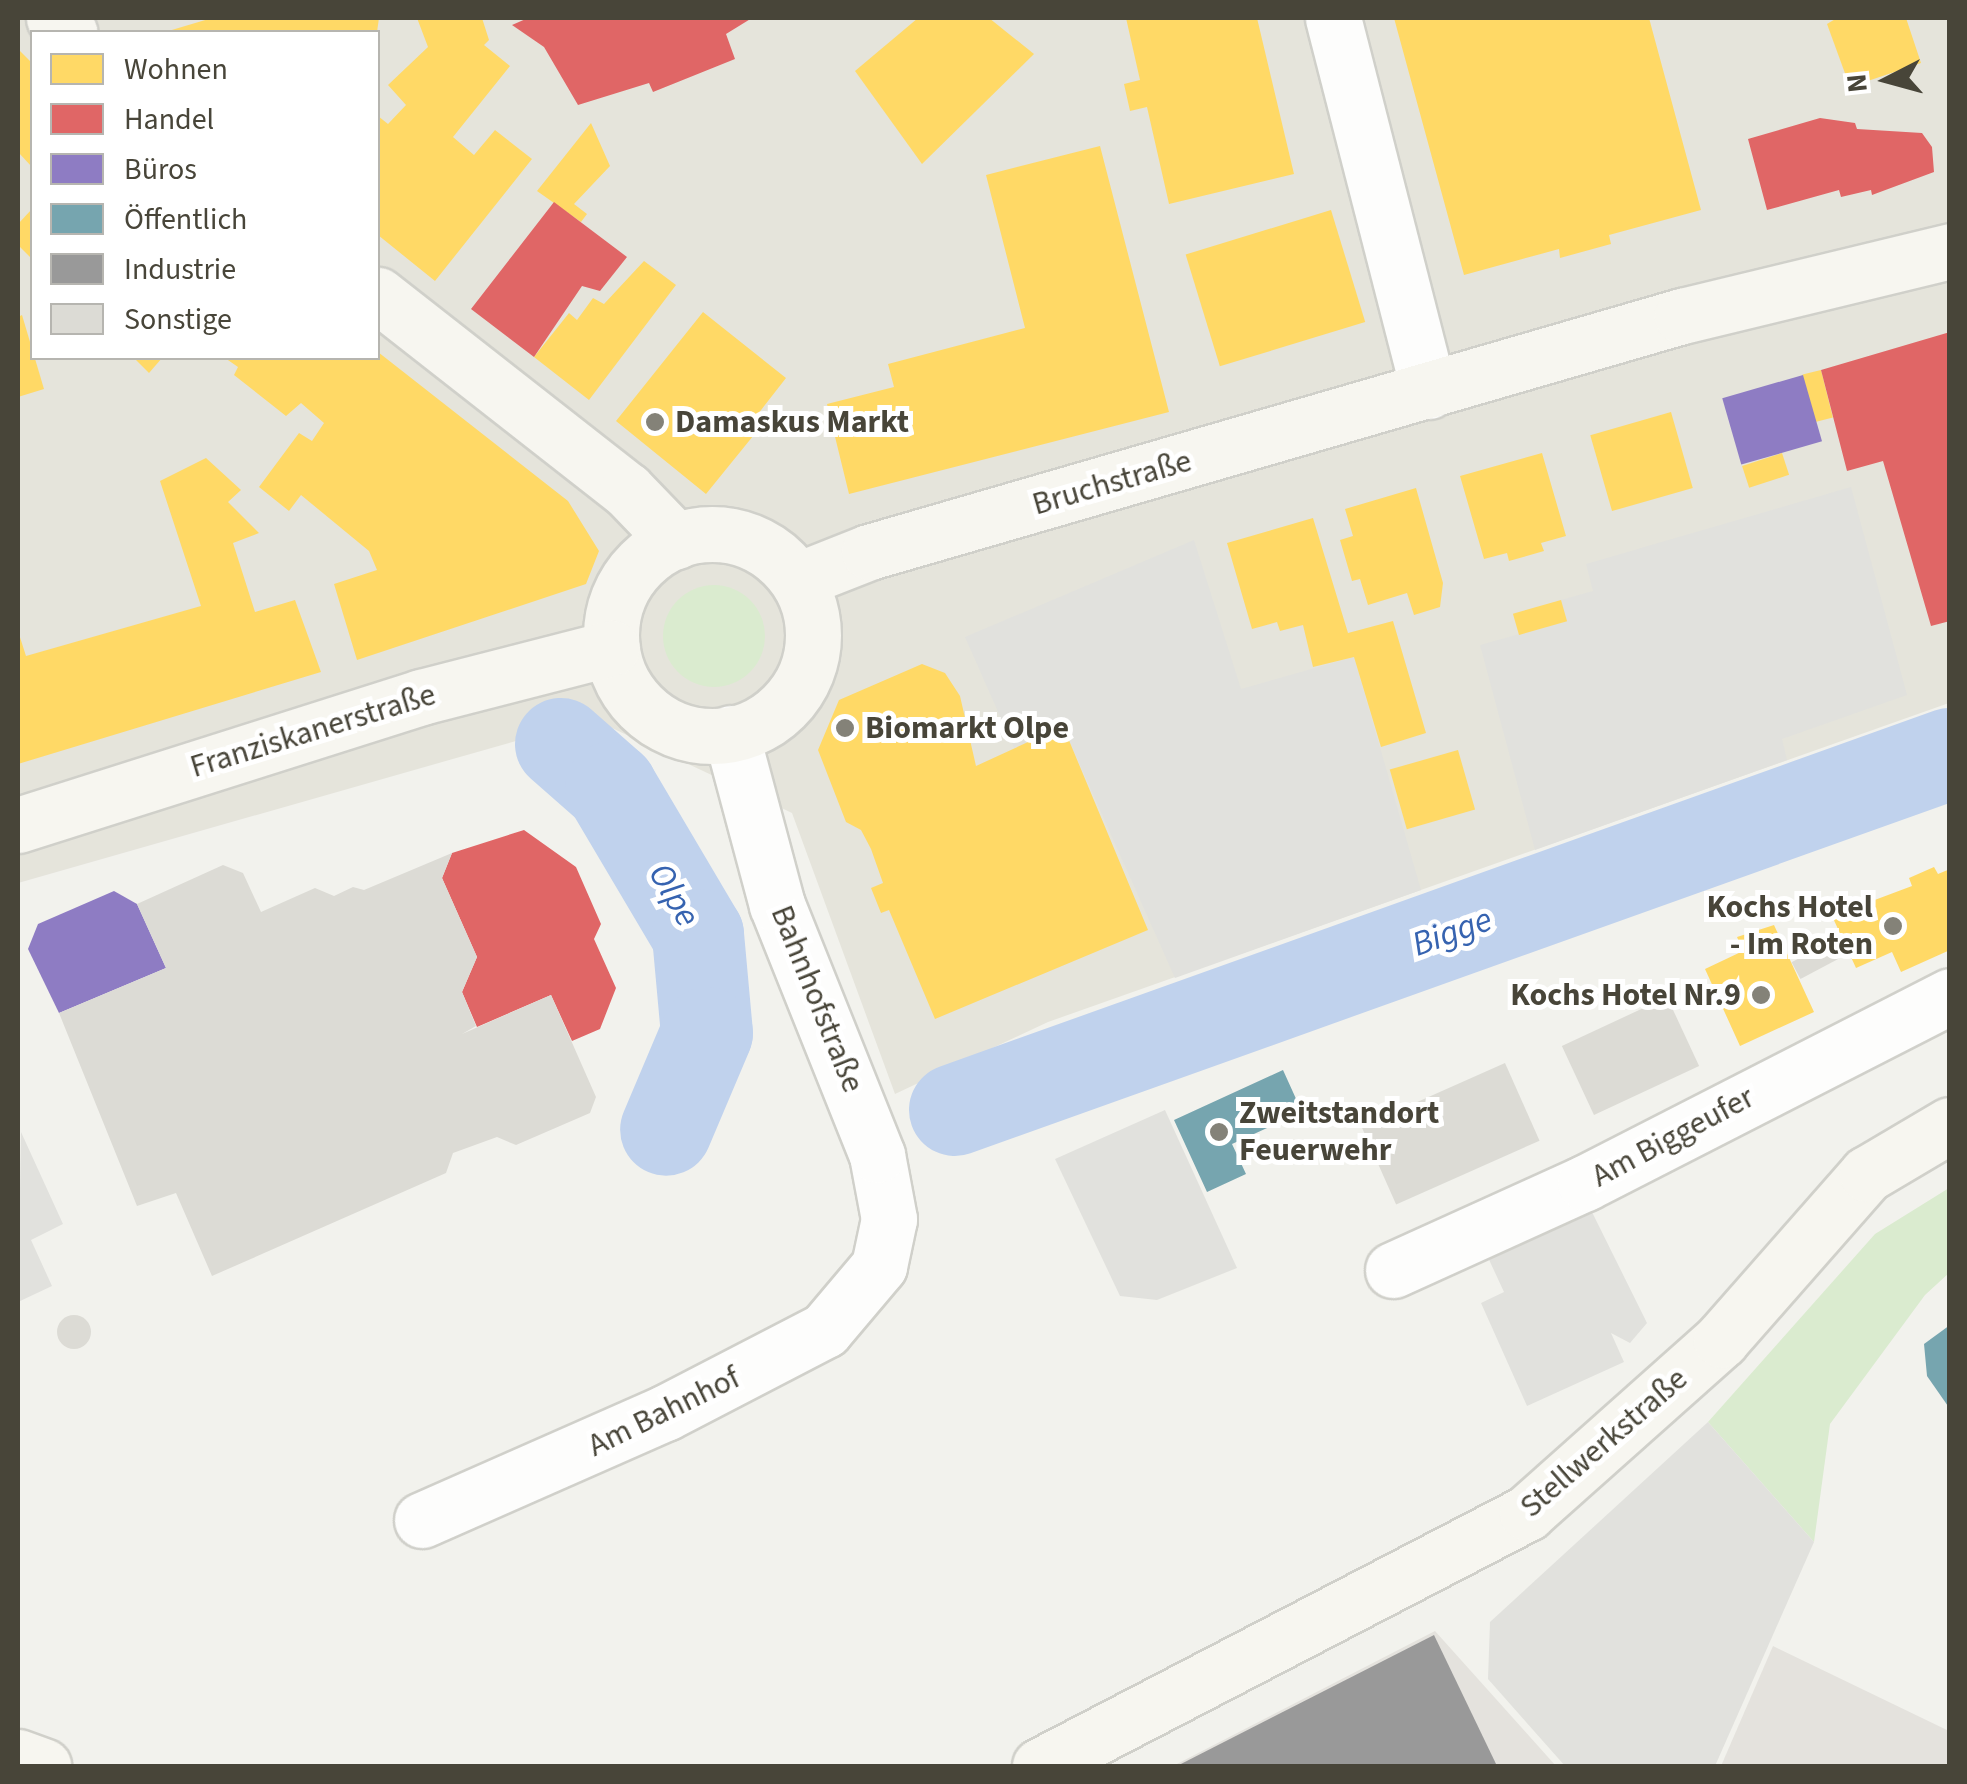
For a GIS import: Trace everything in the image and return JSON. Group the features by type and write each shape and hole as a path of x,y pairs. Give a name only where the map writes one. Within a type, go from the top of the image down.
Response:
{"street":[{"path":"1334,18 1429,392"},
{"name":"Bruchstraße","path":"798,580 869,552 1682,316 1950,251"},
{"path":"380,298 627,490 676,540"},
{"path":"710,534 744,539 774,555 798,580 812,611 805,676 787,704 731,733 703,736 653,717 625,687 612,648 614,614 626,583 648,558 676,540 710,534"},
{"name":"Franziskanerstraße","path":"18,825 421,696 612,648"},
{"name":"Bahnhofstraße","path":"731,733 777,904 877,1155 889,1218 880,1266"},
{"name":"Am Biggeufer","path":"1393,1270 1585,1184 1950,996"},
{"name":"Stellwerkstraße","path":"1040,1766 1527,1513 1722,1340 1867,1174 1950,1125"},
{"name":"Am Bahnhof","path":"422,1520 665,1413 825,1330 880,1266"},
{"path":"18,1757 44,1766"}],"shaded area":[{"path":"18,18 1949,18 1949,703 1048,1022 895,1094 792,813 593,719 18,883"},
{"path":"1851,487 1907,695 1782,739 1787,760 1535,850 1480,645 1566,621 1561,600 1593,591 1586,564"},
{"path":"1194,540 1241,689 1354,657 1421,890 1175,978 1063,727 1014,748 965,637"},
{"path":"1165,1110 1237,1268 1157,1300 1120,1296 1055,1159"},
{"path":"21,1132 63,1224 31,1240 52,1286 18,1302"},
{"path":"1588,1204 1647,1323 1630,1343 1611,1333 1624,1362 1527,1406 1481,1303 1504,1292 1485,1251"},
{"path":"1708,1422 1814,1542 1715,1766 1565,1766 1488,1679 1490,1622"},
{"path":"1435,1631 1556,1766 1173,1766"},
{"path":"1773,1646 1949,1731 1949,1766 1721,1766"}],"green space":[{"path":"714,585 733,589 750,600 761,617 765,636 761,655 750,672 733,683 714,687 695,683 678,672 667,655 663,636 667,617 678,600 695,589"},
{"path":"1949,1188 1949,1273 1925,1295 1830,1424 1814,1542 1708,1422 1875,1234"}],"building: Wohnen":[{"path":"212,18 379,18 377,30 172,30"},
{"path":"417,18 482,18 489,40 484,45 510,66 453,137 474,155 495,130 532,159 435,281 380,237 380,118 388,124 406,105 388,85 428,47"},
{"path":"918,18 989,18 1034,54 922,164 855,71"},
{"path":"1126,18 1257,18 1294,174 1169,204 1147,107 1130,111 1124,84 1140,80"},
{"path":"1394,18 1649,18 1701,210 1609,235 1611,244 1560,258 1559,249 1464,275"},
{"path":"1837,18 1906,18 1921,63 1850,87 1827,24"},
{"path":"18,49 30,61 30,165 18,152"},
{"path":"591,123 610,166 574,204 587,214 581,222 537,191"},
{"path":"1100,146 1169,412 849,494 827,404 894,387 888,364 1025,328 986,175"},
{"path":"1331,210 1365,322 1220,366 1186,254"},
{"path":"30,211 30,257 18,245 18,224"},
{"path":"644,261 676,285 589,400 534,357 569,313 577,320 593,298 604,304"},
{"path":"703,312 786,378 758,414 766,420 706,494 616,421"},
{"path":"22,315 30,342 30,360 35,360 44,389 18,397 18,317"},
{"path":"380,354 568,501 599,551 586,584 357,660 334,584 377,570 369,551 301,495 289,511 259,487 299,433 312,441 324,423 301,403 286,416 234,375 238,367 228,360 380,360"},
{"path":"136,360 160,360 149,373"},
{"path":"1821,370 1833,418 1814,422 1803,375"},
{"path":"1671,412 1693,488 1612,511 1590,435"},
{"path":"1542,453 1566,536 1541,543 1544,551 1509,561 1507,553 1484,559 1460,476"},
{"path":"1782,453 1789,475 1749,488 1742,466"},
{"path":"206,458 241,490 228,502 259,533 233,543 255,612 295,600 321,672 18,764 18,631 26,656 201,606 160,481"},
{"path":"1416,488 1443,583 1440,607 1414,615 1407,593 1368,605 1360,579 1352,581 1340,540 1353,536 1345,509"},
{"path":"1313,518 1348,633 1393,621 1426,733 1381,747 1354,657 1313,667 1303,625 1280,631 1277,622 1252,629 1227,543"},
{"path":"1561,600 1567,621 1519,635 1513,614"},
{"path":"922,664 945,673 960,696 976,766 1063,726 1148,930 935,1019 889,910 881,913 871,888 883,883 871,849 861,830 846,822 818,750 839,700"},
{"path":"1458,750 1475,810 1407,829 1390,770"},
{"name":"Kochs Hotel - Im Roten","path":"1934,867 1938,874 1950,869 1950,950 1901,972 1892,952 1856,968 1832,916 1912,886 1909,878"},
{"name":"Kochs Hotel Nr.9","path":"1774,925 1814,1012 1740,1046 1705,969 1743,951 1737,937"}],"building: Handel":[{"path":"528,18 752,18 726,34 735,59 653,92 649,83 578,105 544,47 512,25"},
{"path":"1820,118 1855,123 1857,129 1922,133 1932,147 1934,172 1872,195 1871,190 1841,197 1839,190 1767,210 1748,139"},
{"path":"554,202 627,257 600,291 582,286 534,357 471,309"},
{"path":"1950,332 1950,621 1931,626 1883,461 1847,471 1821,370"},
{"path":"524,830 576,867 601,924 594,939 616,988 600,1029 572,1041 551,995 477,1027 462,992 477,957 442,878 452,853"}],"building: Büros":[{"path":"1803,375 1822,441 1741,464 1722,398"},
{"path":"114,891 137,904 166,968 59,1013 28,949 38,924"}],"building: Öffentlich":[{"name":"Zweitstandort Feuerwehr","path":"1283,1070 1302,1112 1232,1144 1246,1174 1207,1192 1174,1120"},
{"path":"1950,1325 1950,1409 1927,1376 1924,1344"}],"building: Industrie":[{"path":"1434,1635 1497,1766 1177,1766"}],"building: Sonstige":[{"path":"452,853 442,878 477,957 462,992 476,1026 462,1034 551,995 596,1097 590,1113 516,1145 497,1137 453,1153 446,1173 212,1276 176,1193 137,1206 59,1013 166,968 137,904 223,865 243,873 261,912 315,888 334,896 353,887 364,890"},
{"path":"1841,936 1850,953 1800,979 1792,962"},
{"path":"1667,997 1699,1066 1594,1115 1562,1046"},
{"path":"1505,1063 1540,1141 1396,1205 1362,1127"},
{"path":"74,1315 86,1320 91,1332 86,1344 74,1349 62,1344 57,1332 62,1320"}],"waterway":[{"name":"Olpe","path":"561,744 611,788 698,935 707,1033 666,1130"},
{"name":"Bigge","path":"955,1110 1950,754"}],"place":[{"name":"Damaskus Markt","path":"655,422"},
{"name":"Biomarkt Olpe","path":"845,728"},
{"name":"Kochs Hotel - Im Roten","path":"1893,926"},
{"name":"Kochs Hotel Nr.9","path":"1761,995"},
{"name":"Zweitstandort Feuerwehr","path":"1219,1132"}]}
